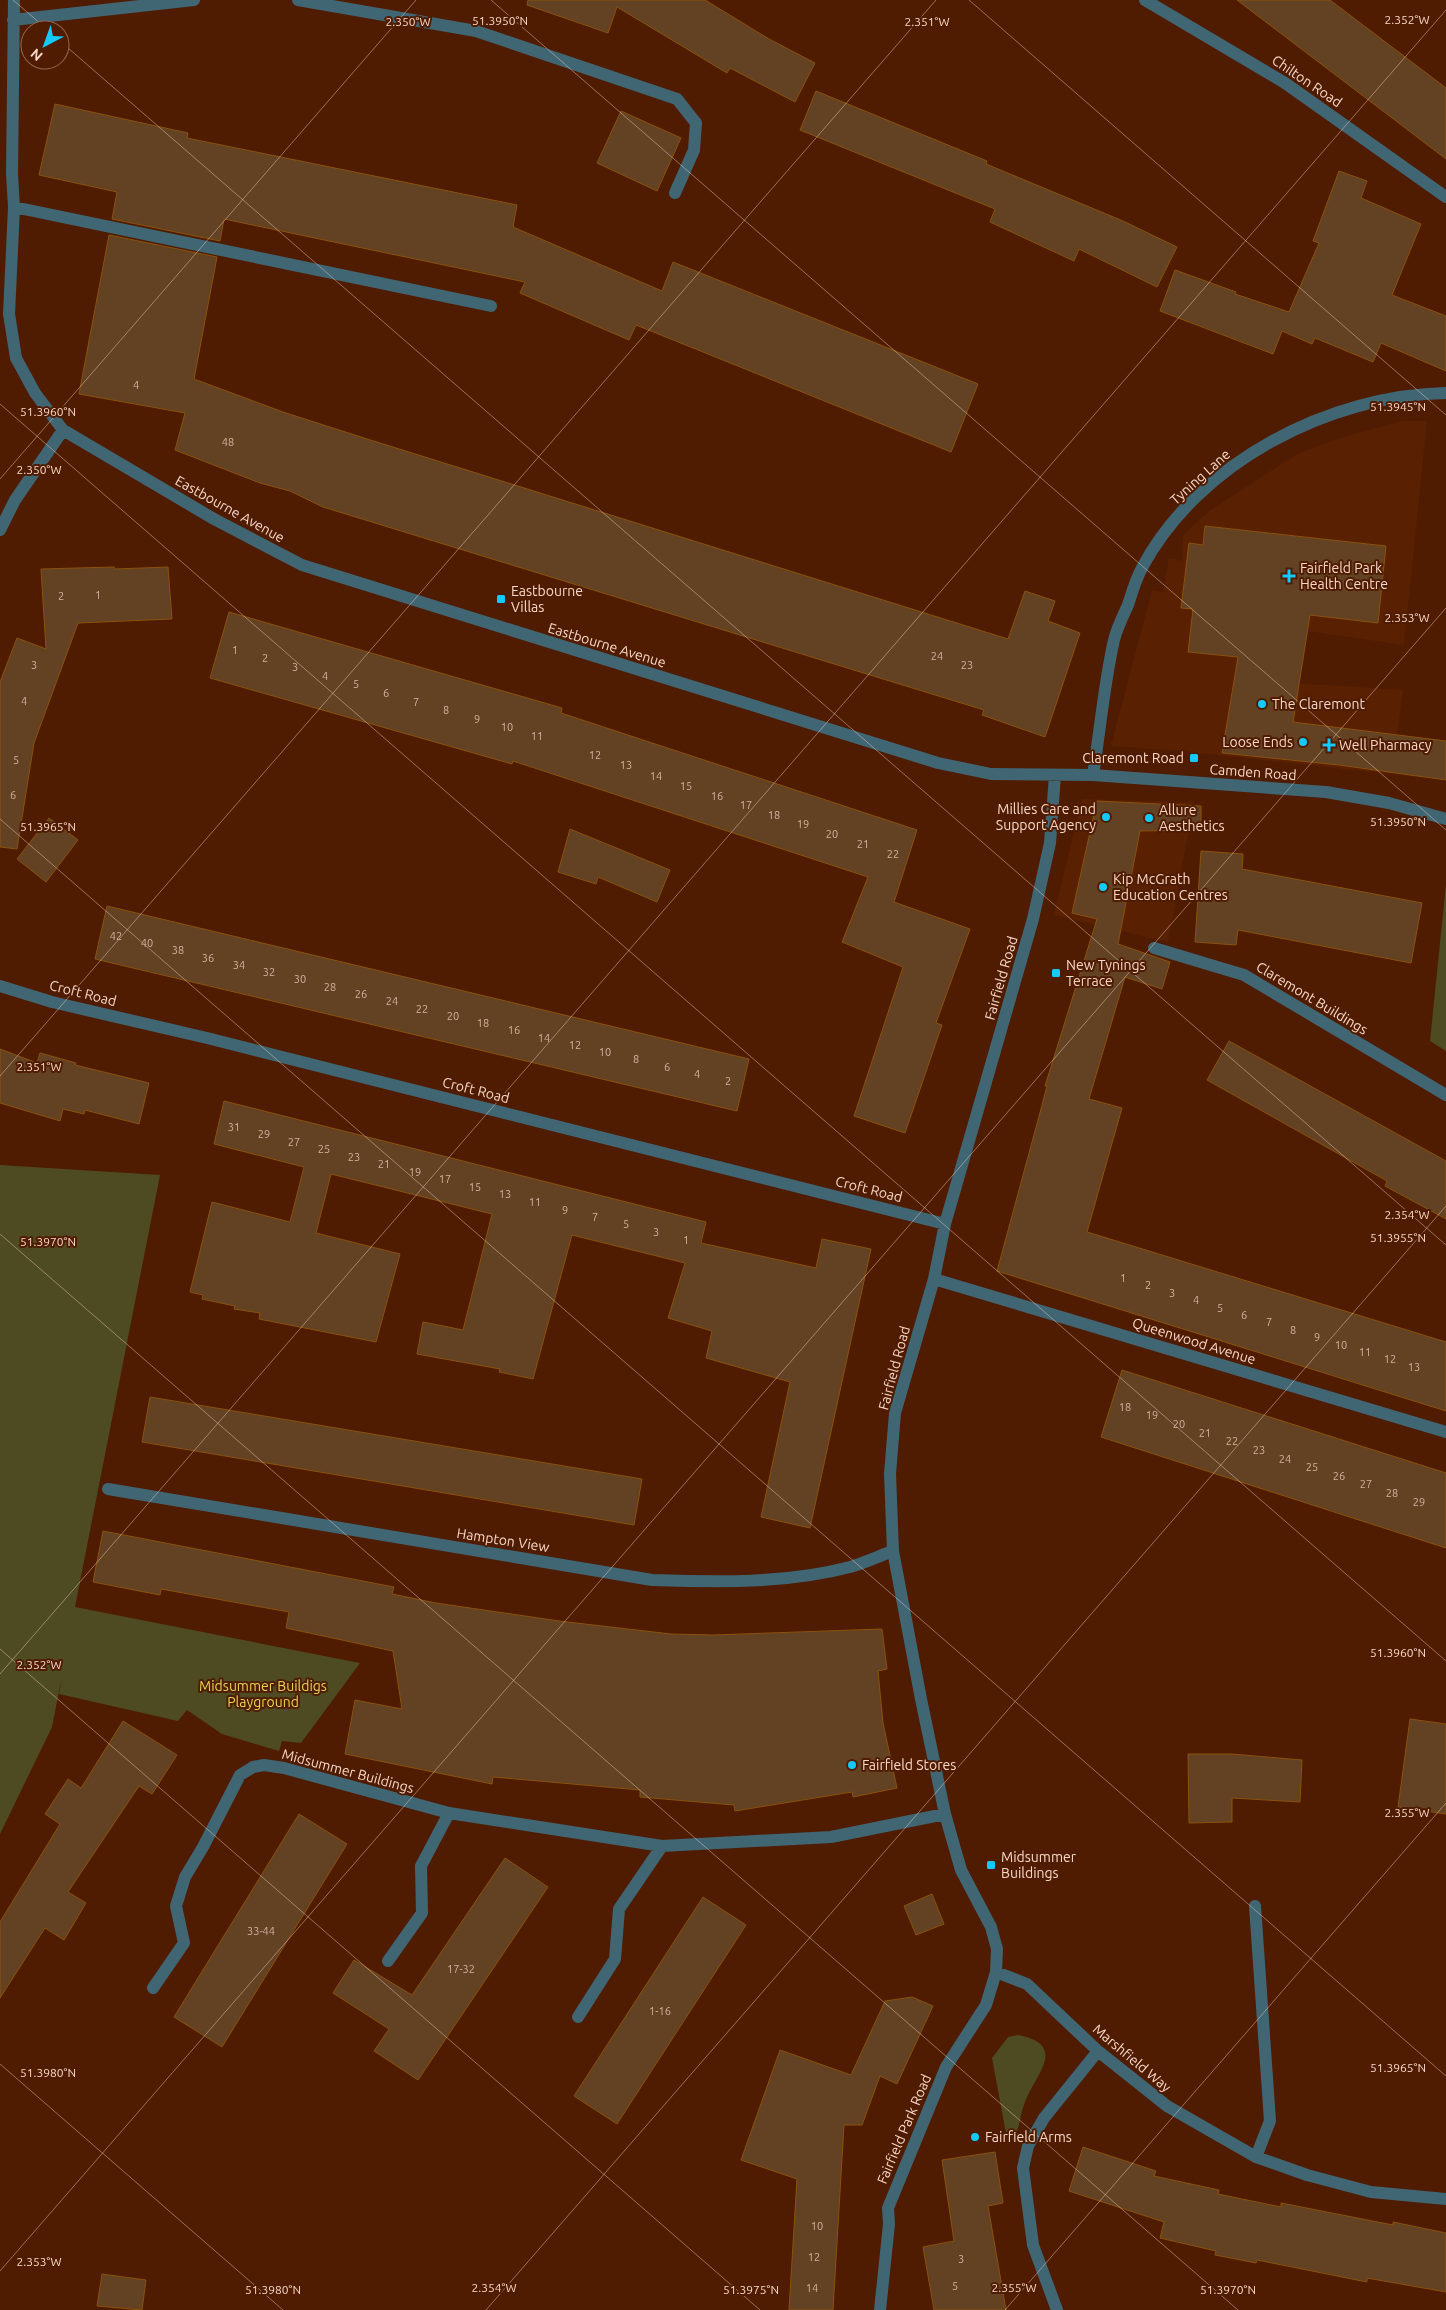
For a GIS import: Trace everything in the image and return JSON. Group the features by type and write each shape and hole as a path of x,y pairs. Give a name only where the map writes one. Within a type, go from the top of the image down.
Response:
{"street":[{"path":"0,530 15,500 64,430 35,393 16,358 9,314 14,207 6,173 14,0"},
{"path":"13,20 194,0"},
{"path":"298,0 476,32 677,99 696,123 694,150 674,193"},
{"name":"Chilton Road","path":"1145,0 1285,83 1446,197"},
{"path":"14,207 491,306"},
{"name":"Tyning Lane","path":"1093,775 1114,639 1142,566 1164,533 1188,504 1239,461 1294,429 1357,408 1417,394 1446,393"},
{"name":"Eastbourne Avenue","path":"64,430 214,519 302,565 938,763 991,774 1055,775"},
{"name":"Camden Road","path":"1055,775 1093,775 1326,792 1389,803 1446,819"},
{"name":"Fairfield Road","path":"996,1972 997,1949 991,1928 962,1870 945,1814 920,1700 893,1551 890,1474 896,1413 934,1279 946,1224 1033,919 1050,842 1055,775"},
{"name":"Claremont Buildings","path":"1154,948 1244,975 1446,1095"},
{"name":"Croft Road","path":"0,986 52,1002 207,1038 946,1224"},
{"name":"Queenwood Avenue","path":"934,1279 1446,1432"},
{"name":"Hampton View","path":"108,1489 652,1580 756,1581 808,1575 851,1567 893,1551"},
{"name":"Midsummer Buildings","path":"153,1988 184,1943 176,1906 185,1877 204,1847 240,1776 253,1767 264,1765 284,1768 449,1813 662,1846 832,1837 945,1814"},
{"path":"388,1961 422,1913 421,1866 449,1813"},
{"path":"578,2017 615,1958 618,1909 662,1846"},
{"path":"1255,1906 1270,2121 1256,2157"},
{"name":"Marshfield Way","path":"996,1972 1027,1984 1098,2051 1167,2106 1256,2157 1307,2175 1371,2192 1446,2199"},
{"name":"Fairfield Park Road","path":"880,2310 888,2208 946,2067 986,2005 996,1972"},
{"path":"1057,2310 1033,2246 1023,2168 1028,2146 1044,2118 1098,2051"}],"shaded area":[{"name":"Fairfield Park Health Centre","path":"1402,421 1427,421 1404,645 1279,627 1295,683 1403,690 1396,744 1422,746 1417,777 1182,751 1111,746 1152,590 1163,592 1169,558 1182,561 1183,535 1208,512 1297,454 1343,437"},
{"path":"1082,799 1194,802 1168,942 1054,915"}],"green space":[{"path":"1446,884 1446,1051 1430,1041"},
{"name":"Midsummer Buildigs Playground","path":"0,1165 160,1175 75,1607 360,1663 301,1743 282,1741 279,1751 222,1734 187,1710 178,1721 59,1694 62,1676 52,1727 0,1834"},
{"path":"1018,2035 1033,2040 1042,2046 1045,2053 1041,2072 1025,2102 1016,2134 1008,2144 992,2058 1008,2037"}],"building":[{"path":"528,0 705,0 769,39 815,63 795,102 730,68 727,73 617,7 608,33 527,5"},
{"path":"1237,0 1330,0 1446,88 1446,159"},
{"path":"816,91 987,161 986,164 1123,221 1177,247 1157,287 1079,249 1074,261 990,222 995,209 800,130"},
{"path":"55,104 188,133 187,138 517,205 513,227 662,291 673,262 978,384 951,452 636,325 629,340 520,293 525,282 224,219 220,241 112,219 117,192 39,175"},
{"path":"621,111 681,138 657,191 597,163"},
{"path":"1339,171 1367,181 1361,198 1421,224 1392,295 1446,316 1446,371 1381,343 1373,362 1315,338 1312,344 1282,331 1273,354 1160,311 1175,270 1236,292 1235,294 1289,312 1319,243 1313,241"},
{"path":"109,235 217,257 194,379 283,412 364,438 1008,639 1025,591 1055,601 1048,621 1080,633 1045,737 982,715 984,710 323,507 290,491 260,483 175,450 185,413 79,394"},
{"path":"1205,526 1386,546 1378,623 1310,615 1293,722 1446,741 1446,780 1339,765 1222,753 1238,657 1188,652 1193,609 1181,608 1189,543 1203,545"},
{"path":"114,567 115,569 168,567 172,619 78,623 34,743 17,849 0,847 0,682 17,638 46,649 41,569"},
{"path":"229,612 562,708 561,713 917,830 894,902 970,929 936,1023 942,1025 905,1133 854,1116 903,967 842,942 868,877 513,761 512,764 210,678"},
{"path":"1097,801 1201,806 1201,830 1140,831 1118,944 1170,962 1162,989 1125,977 1089,1099 1122,1108 1087,1232 1446,1342 1446,1411 997,1271 1047,1086 1045,1086 1097,919 1072,913"},
{"path":"49,818 78,840 46,882 17,859"},
{"path":"570,829 670,870 657,902 598,877 596,884 558,872"},
{"path":"1201,851 1243,854 1242,869 1422,903 1411,963 1238,930 1236,945 1195,942"},
{"path":"107,906 749,1059 737,1111 95,959"},
{"path":"1229,1041 1446,1161 1446,1219 1385,1186 1387,1181 1207,1080"},
{"path":"0,1049 37,1063 40,1053 76,1063 75,1065 149,1083 139,1124 85,1110 84,1114 63,1109 60,1121 0,1103"},
{"path":"224,1101 706,1222 701,1243 816,1268 822,1239 871,1249 810,1528 761,1517 790,1382 706,1358 712,1331 668,1318 685,1263 572,1235 533,1379 499,1372 500,1369 417,1354 423,1322 463,1330 492,1214 331,1174 316,1233 400,1254 376,1342 259,1319 260,1313 234,1309 235,1306 202,1299 203,1295 190,1292 212,1202 290,1222 304,1167 214,1144"},
{"path":"1122,1370 1446,1473 1446,1548 1101,1437"},
{"path":"150,1397 642,1479 634,1525 142,1442"},
{"path":"103,1531 394,1587 392,1594 436,1603 559,1621 671,1634 713,1635 882,1629 887,1669 878,1671 883,1723 897,1788 853,1797 852,1792 735,1811 734,1805 640,1797 640,1790 493,1777 492,1784 345,1754 355,1700 402,1709 393,1651 286,1628 289,1612 161,1589 160,1595 93,1582"},
{"path":"1410,1719 1446,1724 1446,1814 1398,1807"},
{"path":"123,1721 177,1755 152,1794 139,1786 68,1892 86,1903 64,1940 45,1928 0,1998 0,1922 60,1824 45,1814 68,1779 81,1788"},
{"path":"1188,1754 1232,1754 1302,1760 1300,1802 1232,1798 1232,1822 1189,1823"},
{"path":"299,1814 347,1844 222,2047 174,2017"},
{"path":"505,1858 548,1887 418,2080 374,2051 389,2029 333,1993 354,1960 412,1995"},
{"path":"932,1894 944,1924 916,1935 904,1906"},
{"path":"703,1897 746,1925 617,2124 574,2096"},
{"path":"912,1997 933,2006 897,2084 880,2076 862,2125 844,2125 833,2310 789,2310 797,2179 741,2160 780,2050 851,2075 885,2001"},
{"path":"1083,2147 1156,2171 1154,2176 1219,2190 1218,2194 1281,2207 1281,2203 1393,2225 1393,2222 1446,2233 1446,2292 1367,2278 1367,2282 1257,2260 1256,2263 1215,2255 1216,2251 1160,2238 1164,2222 1069,2191"},
{"path":"995,2152 1003,2203 988,2206 1006,2310 934,2310 923,2247 954,2241 942,2160"},
{"path":"102,2274 146,2280 142,2310 97,2306"}],"place":[{"name":"Fairfield Park Health Centre","path":"1289,576"},
{"name":"Eastbourne Villas","path":"501,599"},
{"name":"The Claremont","path":"1262,704"},
{"name":"Loose Ends","path":"1303,742"},
{"name":"Well Pharmacy","path":"1329,745"},
{"name":"Claremont Road","path":"1194,758"},
{"name":"Millies Care and Support Agency","path":"1106,817"},
{"name":"Allure Aesthetics","path":"1149,818"},
{"name":"Kip McGrath Education Centres","path":"1103,887"},
{"name":"New Tynings Terrace","path":"1056,973"},
{"name":"Fairfield Stores","path":"852,1765"},
{"name":"Midsummer Buildings","path":"991,1865"},
{"name":"Fairfield Arms","path":"975,2137"}]}
